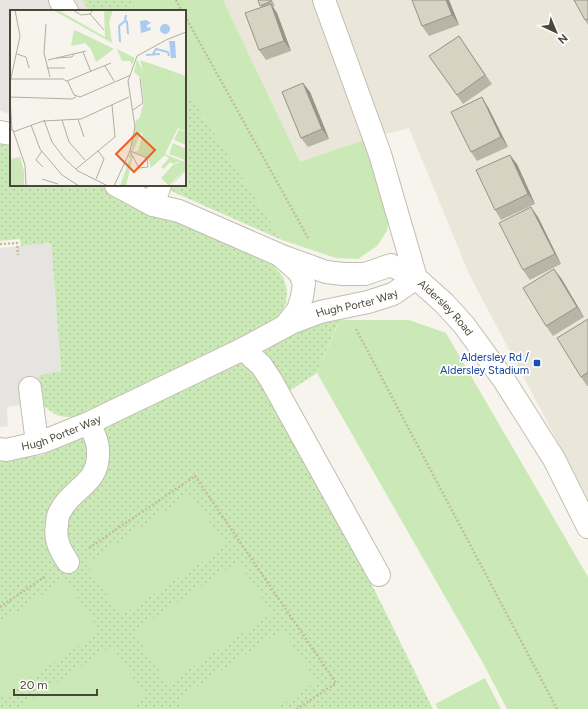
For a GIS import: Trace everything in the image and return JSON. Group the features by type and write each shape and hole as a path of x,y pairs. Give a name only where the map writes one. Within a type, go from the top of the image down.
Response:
{"street":[{"path":"60,0 66,10"},
{"name":"Aldersley Road","path":"324,0 380,154 416,278 444,303 464,325 504,380 554,459 588,527"},
{"path":"0,132 10,134"},
{"name":"Hugh Porter Way","path":"0,449 6,450 37,443 89,423 243,349 286,326 320,312 345,308 393,294 416,278 391,265 365,274 326,272 282,256 178,211 157,195 120,186"},
{"path":"282,256 299,272 304,283 298,310 286,326"},
{"path":"243,349 261,365 379,575"},
{"path":"30,388 37,443"},
{"path":"68,562 60,550 56,539 56,524 61,509 67,501 90,479 96,468 99,457 98,443 89,423"}],"path":[{"path":"176,0 181,10"},
{"path":"186,18 326,272"},
{"path":"0,244 17,243 18,256"},
{"path":"345,308 557,709"},
{"path":"0,607 195,476 336,683 297,709"}],"shaded area":[{"path":"0,0 82,0 88,10 10,10 10,115 0,110"},
{"path":"223,0 588,0 588,499 469,274 409,128 367,139 300,163"},
{"path":"51,243 61,371 39,375 41,403 7,407 8,426 0,427 0,248"}],"green space":[{"path":"82,0 130,0 136,10 88,10"},
{"path":"130,0 223,0 300,162 367,139 389,209 387,231 377,246 358,259 336,258 282,240 186,89 186,10 136,10"},
{"path":"186,89 282,240 171,191 172,186 186,186"},
{"path":"0,139 10,141 10,186 107,186 273,265 283,277 287,290 286,304 278,318 268,326 74,417 59,416 41,403 38,375 61,371 51,243 21,246 20,239 0,241"},
{"path":"345,307 317,373 274,401 375,591 433,709 0,709 0,460 43,455 108,426"},
{"path":"340,320 409,320 446,333 588,577 588,709 507,709 483,663 317,373"},
{"path":"191,494 226,546 121,616 86,564"},
{"path":"238,562 272,613 168,684 133,632"},
{"path":"65,579 100,631 0,699 0,623"},
{"path":"282,630 317,681 275,709 183,709 177,700"},
{"path":"112,646 146,697 129,709 18,709"},
{"path":"485,678 501,709 438,709 435,704"}],"building":[{"path":"258,0 271,0 271,1 260,6"},
{"path":"412,0 446,0 452,15 422,26"},
{"path":"574,0 588,0 588,19 585,20"},
{"path":"271,4 284,41 259,50 245,13"},
{"path":"459,36 485,75 457,95 429,56"},
{"path":"303,83 322,129 301,138 282,92"},
{"path":"482,97 501,137 471,152 451,112"},
{"path":"510,155 528,194 495,210 476,170"},
{"path":"531,207 555,254 523,270 499,223"},
{"path":"554,269 577,307 546,326 523,288"},
{"path":"588,319 588,372 581,377 557,338"}],"place":[{"name":"Aldersley Rd / Aldersley Stadium","path":"537,363"}]}
